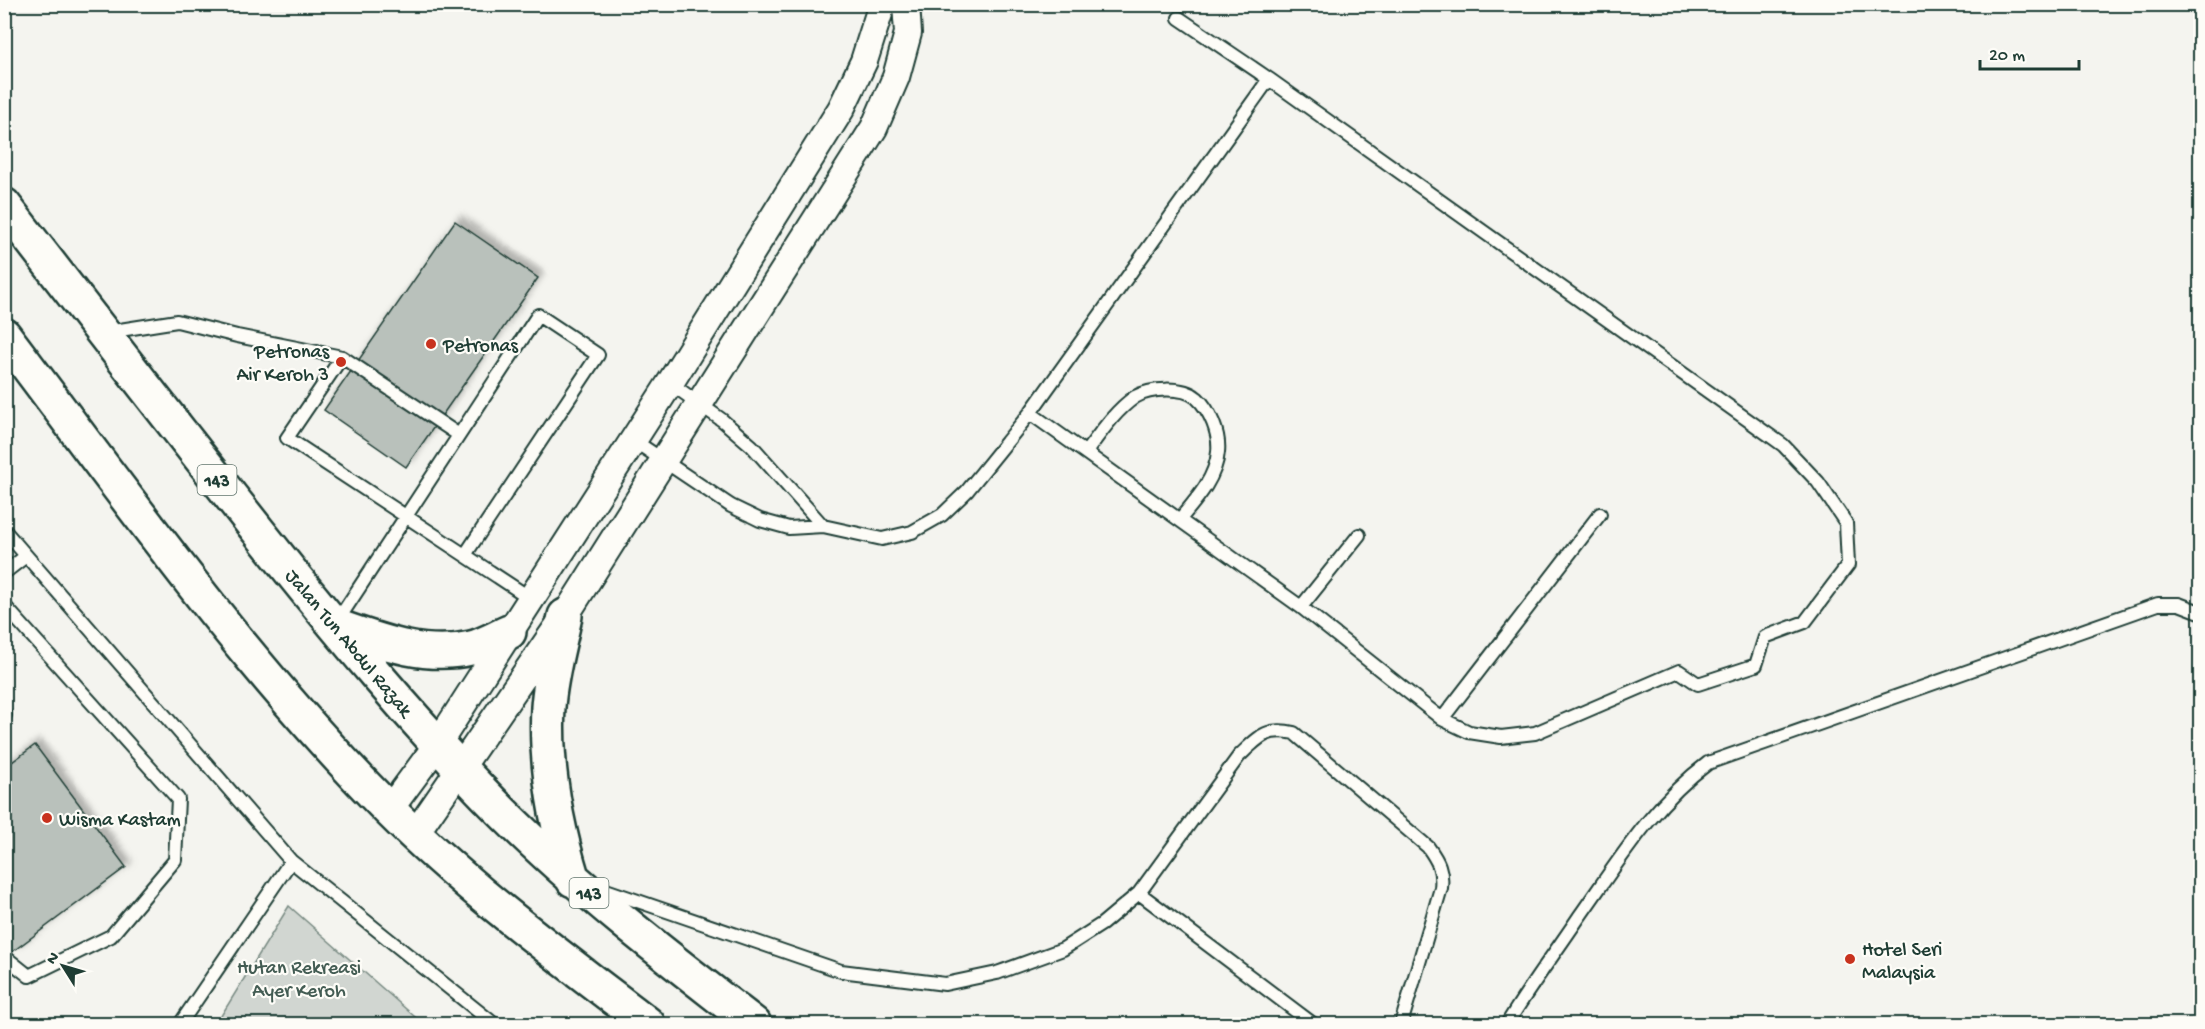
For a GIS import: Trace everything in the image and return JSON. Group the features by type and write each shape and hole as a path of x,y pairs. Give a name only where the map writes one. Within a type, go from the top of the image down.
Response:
{"highway":[{"name":"Jalan Tun Abdul Razak","path":"4,205 334,626 437,745 574,880 645,941 754,1024"},
{"path":"4,335 241,646 316,733 415,834 518,923 648,1024"},
{"path":"565,616 551,681 548,707 549,750 554,799 565,853 574,880"},
{"path":"334,626 387,644 439,651 472,648 509,632"}],"street":[{"path":"389,810 437,745 670,383 841,109 864,61 882,4"},
{"path":"415,834 565,616 874,128 896,77 908,33 906,4"}],"lane":[{"path":"1030,413 1301,607 1442,719 1470,732 1501,737 1534,733 1679,671 1698,684 1756,665 1765,637 1806,622 1848,565 1846,523 1818,482 1783,445 1269,79 1179,18"},
{"path":"633,440 665,459 731,506 760,520 789,528 823,526 882,539 912,532 942,515 967,491 1030,413 1269,79"},
{"path":"334,626 538,315 598,355 465,555"},
{"path":"102,332 177,321 237,336 342,357 459,435"},
{"path":"342,357 287,438 530,598"},
{"path":"670,383 752,446 823,526"},
{"path":"1086,452 1117,412 1137,396 1166,388 1196,397 1213,421 1218,452 1208,484 1180,519"},
{"path":"1442,719 1600,514"},
{"path":"4,530 291,861 494,1024"},
{"path":"1301,607 1359,535"},
{"path":"4,573 26,556"},
{"path":"1508,1024 1625,851 1659,806 1683,781 1708,763 2158,604 2179,604 2200,612"},
{"path":"4,605 178,799 175,860 111,936 29,976 4,956"},
{"path":"574,880 841,971 945,984 997,973 1063,949 1102,924 1139,893 1239,756 1258,738 1275,729 1294,733 1428,847 1443,874 1441,888 1401,1024"},
{"path":"180,1024 291,861"},
{"path":"1139,893 1313,1024"}],"green space":[{"name":"Hutan Rekreasi Ayer Keroh","path":"289,906 423,1024 216,1024"}],"building":[{"name":"Petronas","path":"455,221 538,278 406,467 324,410"},
{"name":"Wisma Kastam","path":"35,745 126,867 12,952 4,942 4,768"}],"place":[{"name":"Petronas","path":"431,344"},
{"name":"Petronas Air Keroh 3","path":"341,362"},
{"name":"Wisma Kastam","path":"47,818"},
{"name":"Hotel Seri Malaysia","path":"1850,959"}]}
